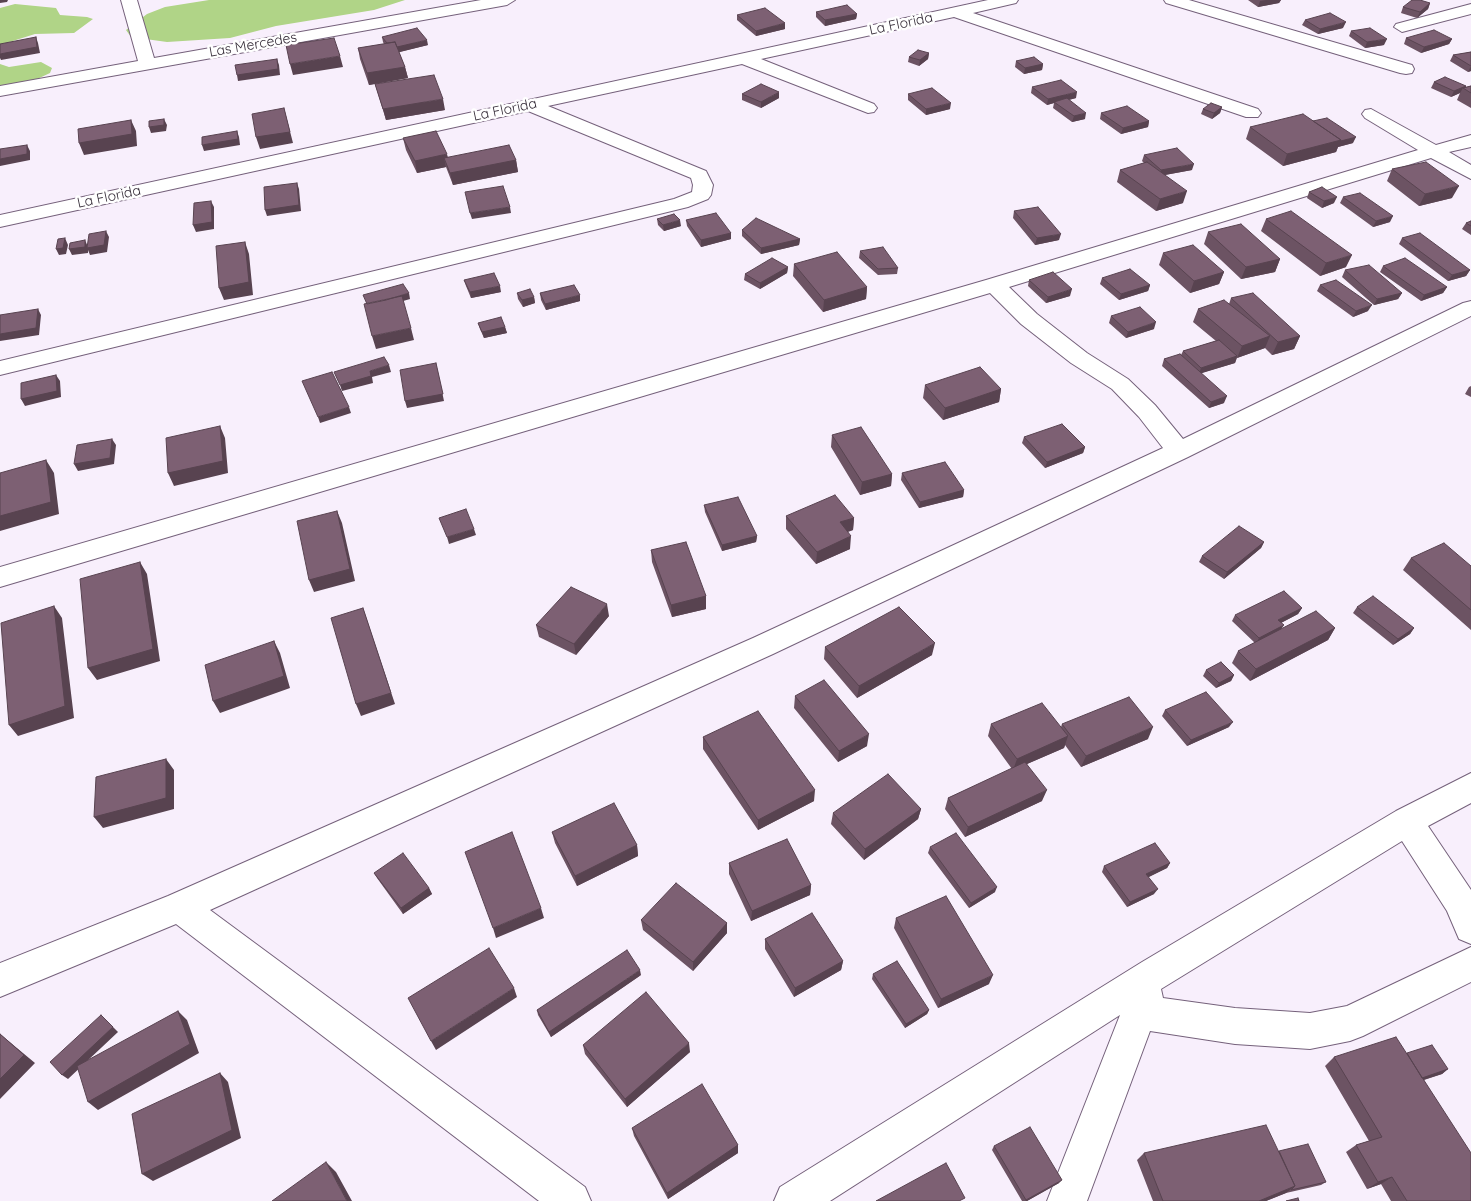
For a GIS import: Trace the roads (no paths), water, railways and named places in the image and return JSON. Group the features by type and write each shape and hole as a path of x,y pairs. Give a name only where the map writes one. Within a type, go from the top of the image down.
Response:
{"street":[{"path":"129,0 147,64"},
{"name":"Las Mercedes","path":"0,91 507,0"},
{"name":"La Florida","path":"0,221 1010,0"},
{"path":"1172,0 1406,69"},
{"path":"1402,27 1471,9"},
{"path":"955,12 1252,113"},
{"path":"743,58 868,108"},
{"path":"0,368 681,203 701,195 703,185 700,175 529,105"},
{"path":"1371,114 1471,173"},
{"path":"0,577 994,285 1471,141"},
{"path":"994,285 1029,319 1079,358 1120,384 1147,411 1179,451"},
{"path":"0,980 180,907 763,646 1179,451 1471,308"},
{"path":"794,1201 1154,974 1407,821 1471,787"},
{"path":"1407,821 1459,901 1471,928"},
{"path":"180,907 572,1201"},
{"path":"1140,1012 1235,1026 1310,1031 1350,1024 1471,964"},
{"path":"1067,1201 1154,974"}]}
